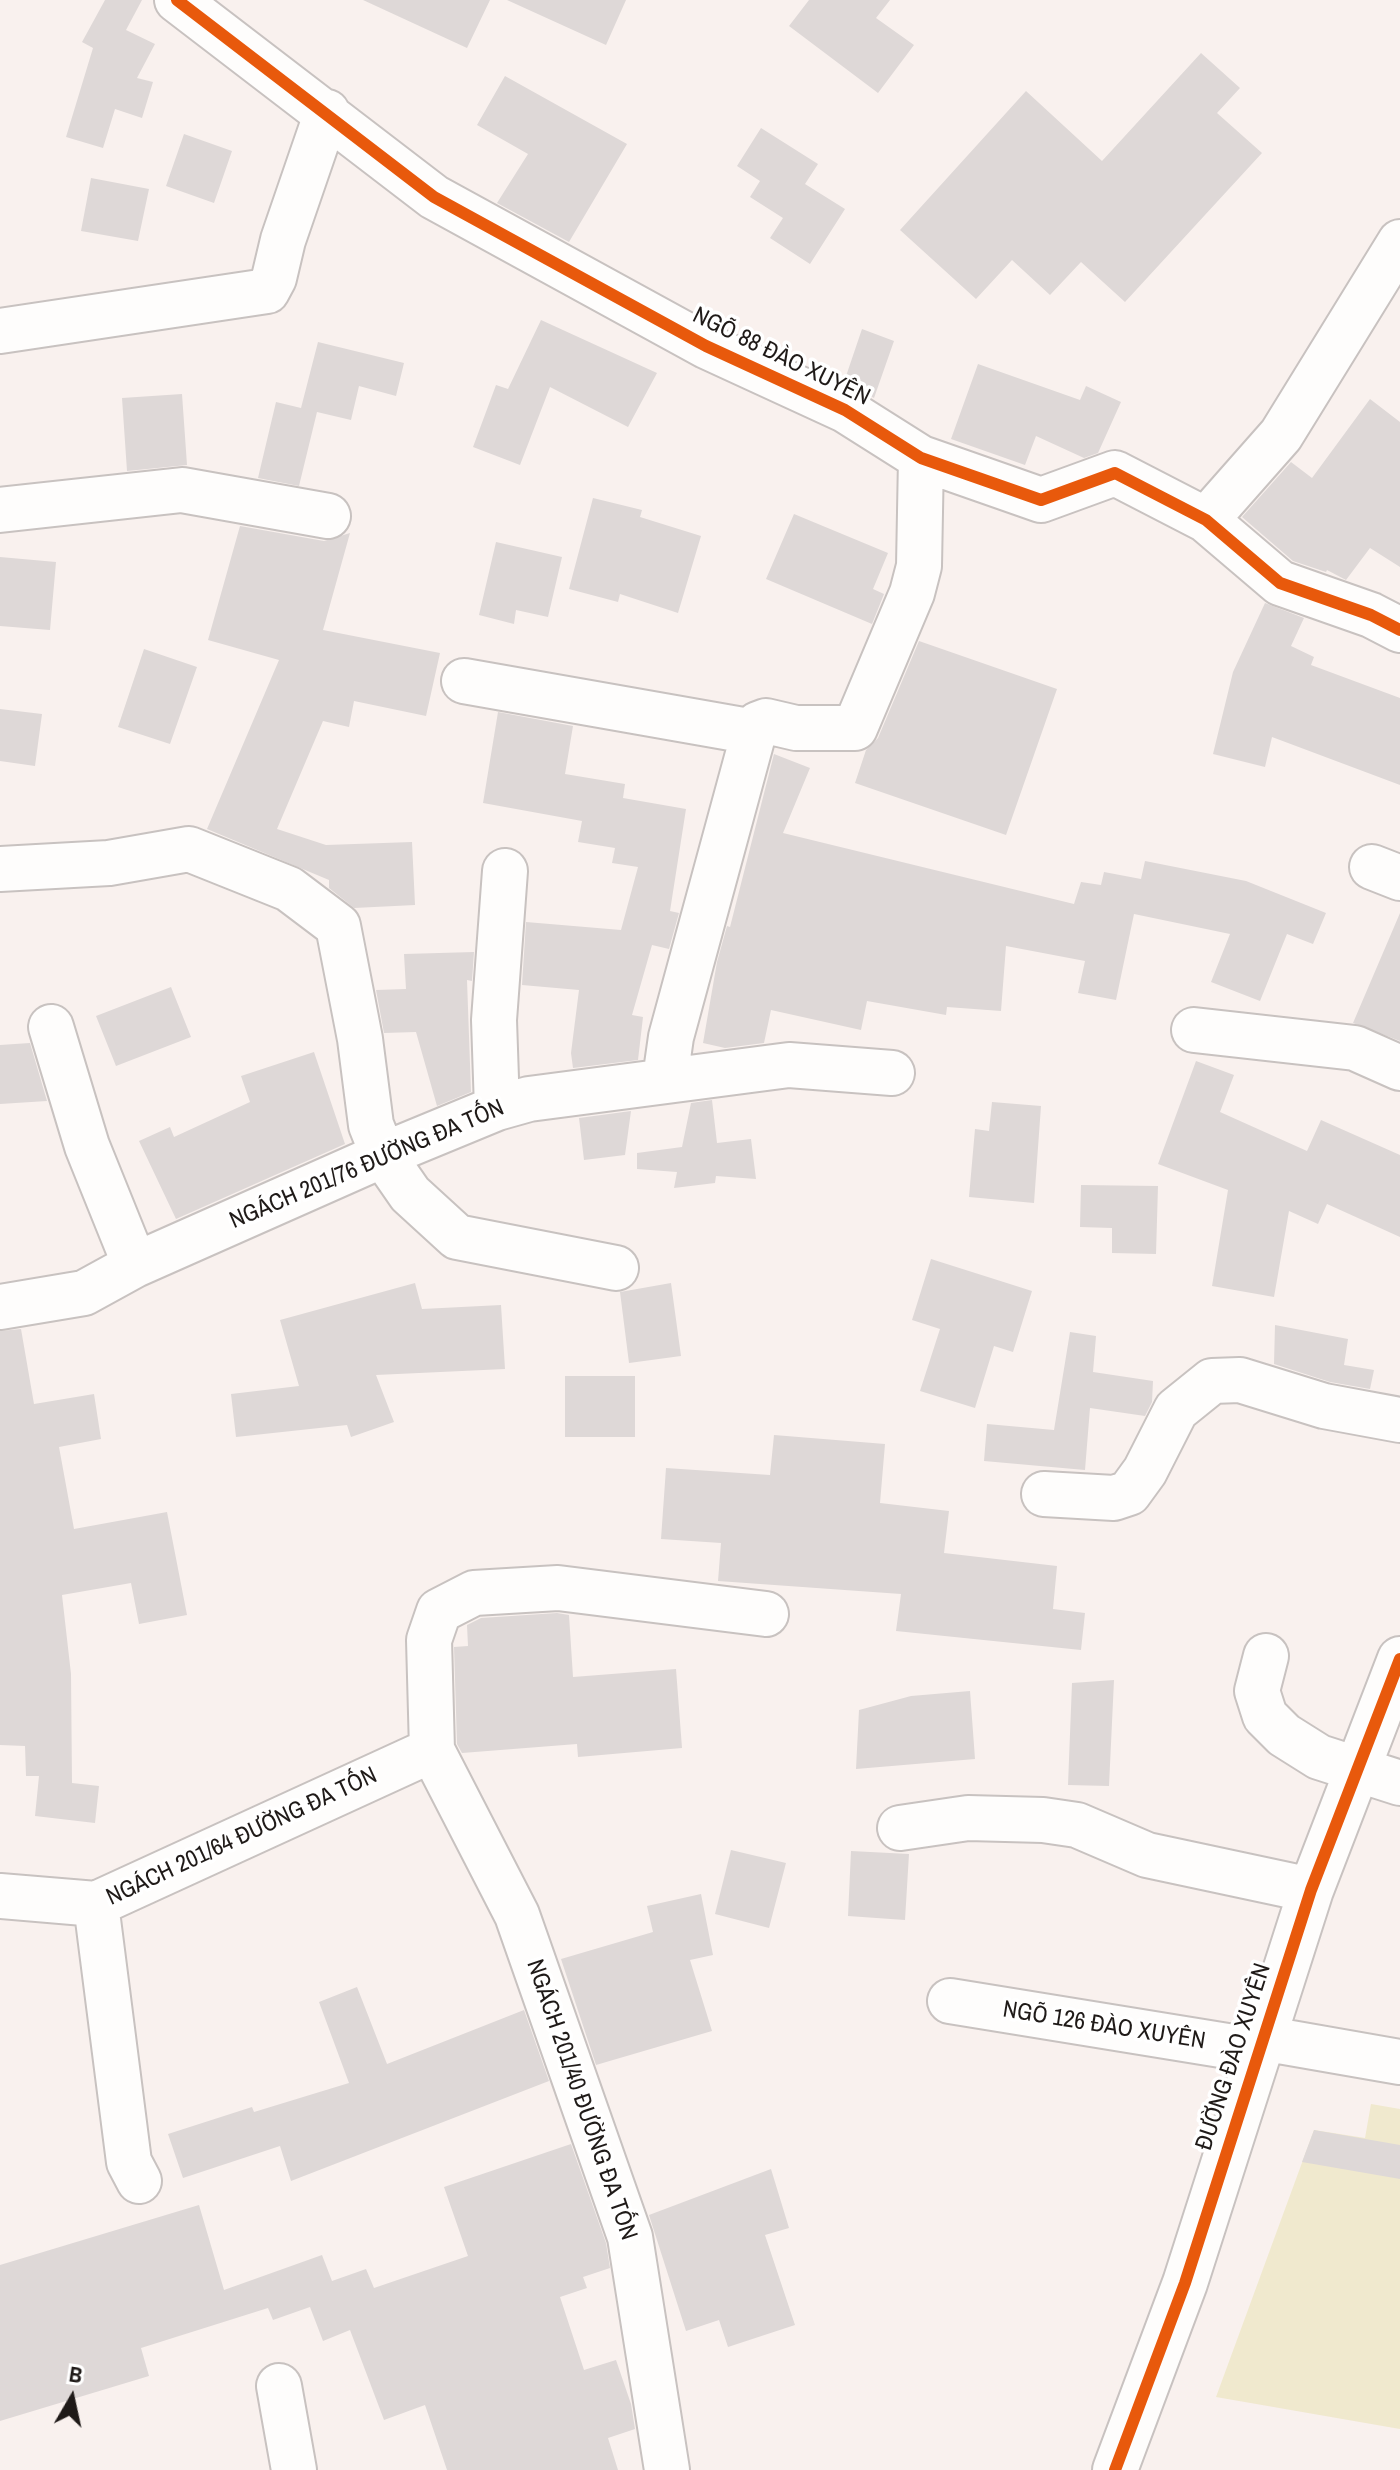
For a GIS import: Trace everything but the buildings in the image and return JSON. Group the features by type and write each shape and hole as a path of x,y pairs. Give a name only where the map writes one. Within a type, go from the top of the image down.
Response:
{"street":[{"name":"NGÕ 88 ĐÀO XUYÊN","path":"177,0 434,197 706,346 845,410 921,458 1041,500 1115,473 1206,520 1280,583 1371,615 1400,630"},
{"path":"0,331 224,295 267,291 274,278 283,240 327,112"},
{"path":"1206,520 1281,435 1400,242"},
{"path":"665,1079 671,1037 754,732 758,724 766,721 796,728 855,728 912,593 919,566 921,458"},
{"path":"0,510 182,490 328,516"},
{"path":"464,681 754,732"},
{"path":"0,869 109,863 189,849 289,889 338,926 360,1039 371,1125 383,1155 410,1194 457,1237 616,1268"},
{"path":"497,1108 494,1020 505,871"},
{"path":"51,1027 87,1146 135,1265"},
{"path":"1194,1030 1292,1038 1355,1048 1400,1068"},
{"name":"NGÁCH 201/76 ĐƯỜNG ĐA TỐN","path":"0,1307 84,1293 135,1265 383,1155 497,1108 529,1099 789,1065 892,1073"},
{"path":"1044,1494 1114,1498 1129,1493 1176,1410 1212,1381 1240,1380 1324,1406 1400,1420"},
{"path":"432,1750 429,1640 439,1611 474,1593 558,1588 766,1614"},
{"path":"1266,1656 1257,1691 1265,1716 1284,1735 1319,1757 1400,1783"},
{"name":"ĐƯỜNG ĐÀO XUYÊN","path":"1115,2470 1185,2283 1311,1890 1400,1659"},
{"name":"NGÁCH 201/64 ĐƯỜNG ĐA TỐN","path":"0,1896 96,1904 432,1750"},
{"name":"NGÁCH 201/40 ĐƯỜNG ĐA TỐN","path":"432,1750 517,1915 630,2237 667,2470"},
{"path":"900,1828 968,1818 1043,1820 1077,1825 1147,1855 1311,1890"},
{"path":"96,1904 129,2162 139,2181"},
{"name":"NGÕ 126 ĐÀO XUYÊN","path":"950,2001 1400,2062"},
{"path":"279,2386 294,2470"}],"shaded area":[{"path":"1371,2104 1400,2109 1400,2429 1216,2397 1314,2130 1365,2138"}],"cycle path":[{"path":"177,0 434,197 706,346 845,410 921,458 1041,500 1115,473 1206,520 1280,583 1371,615 1400,630"},
{"path":"1115,2470 1185,2283 1311,1890 1400,1659"}]}
